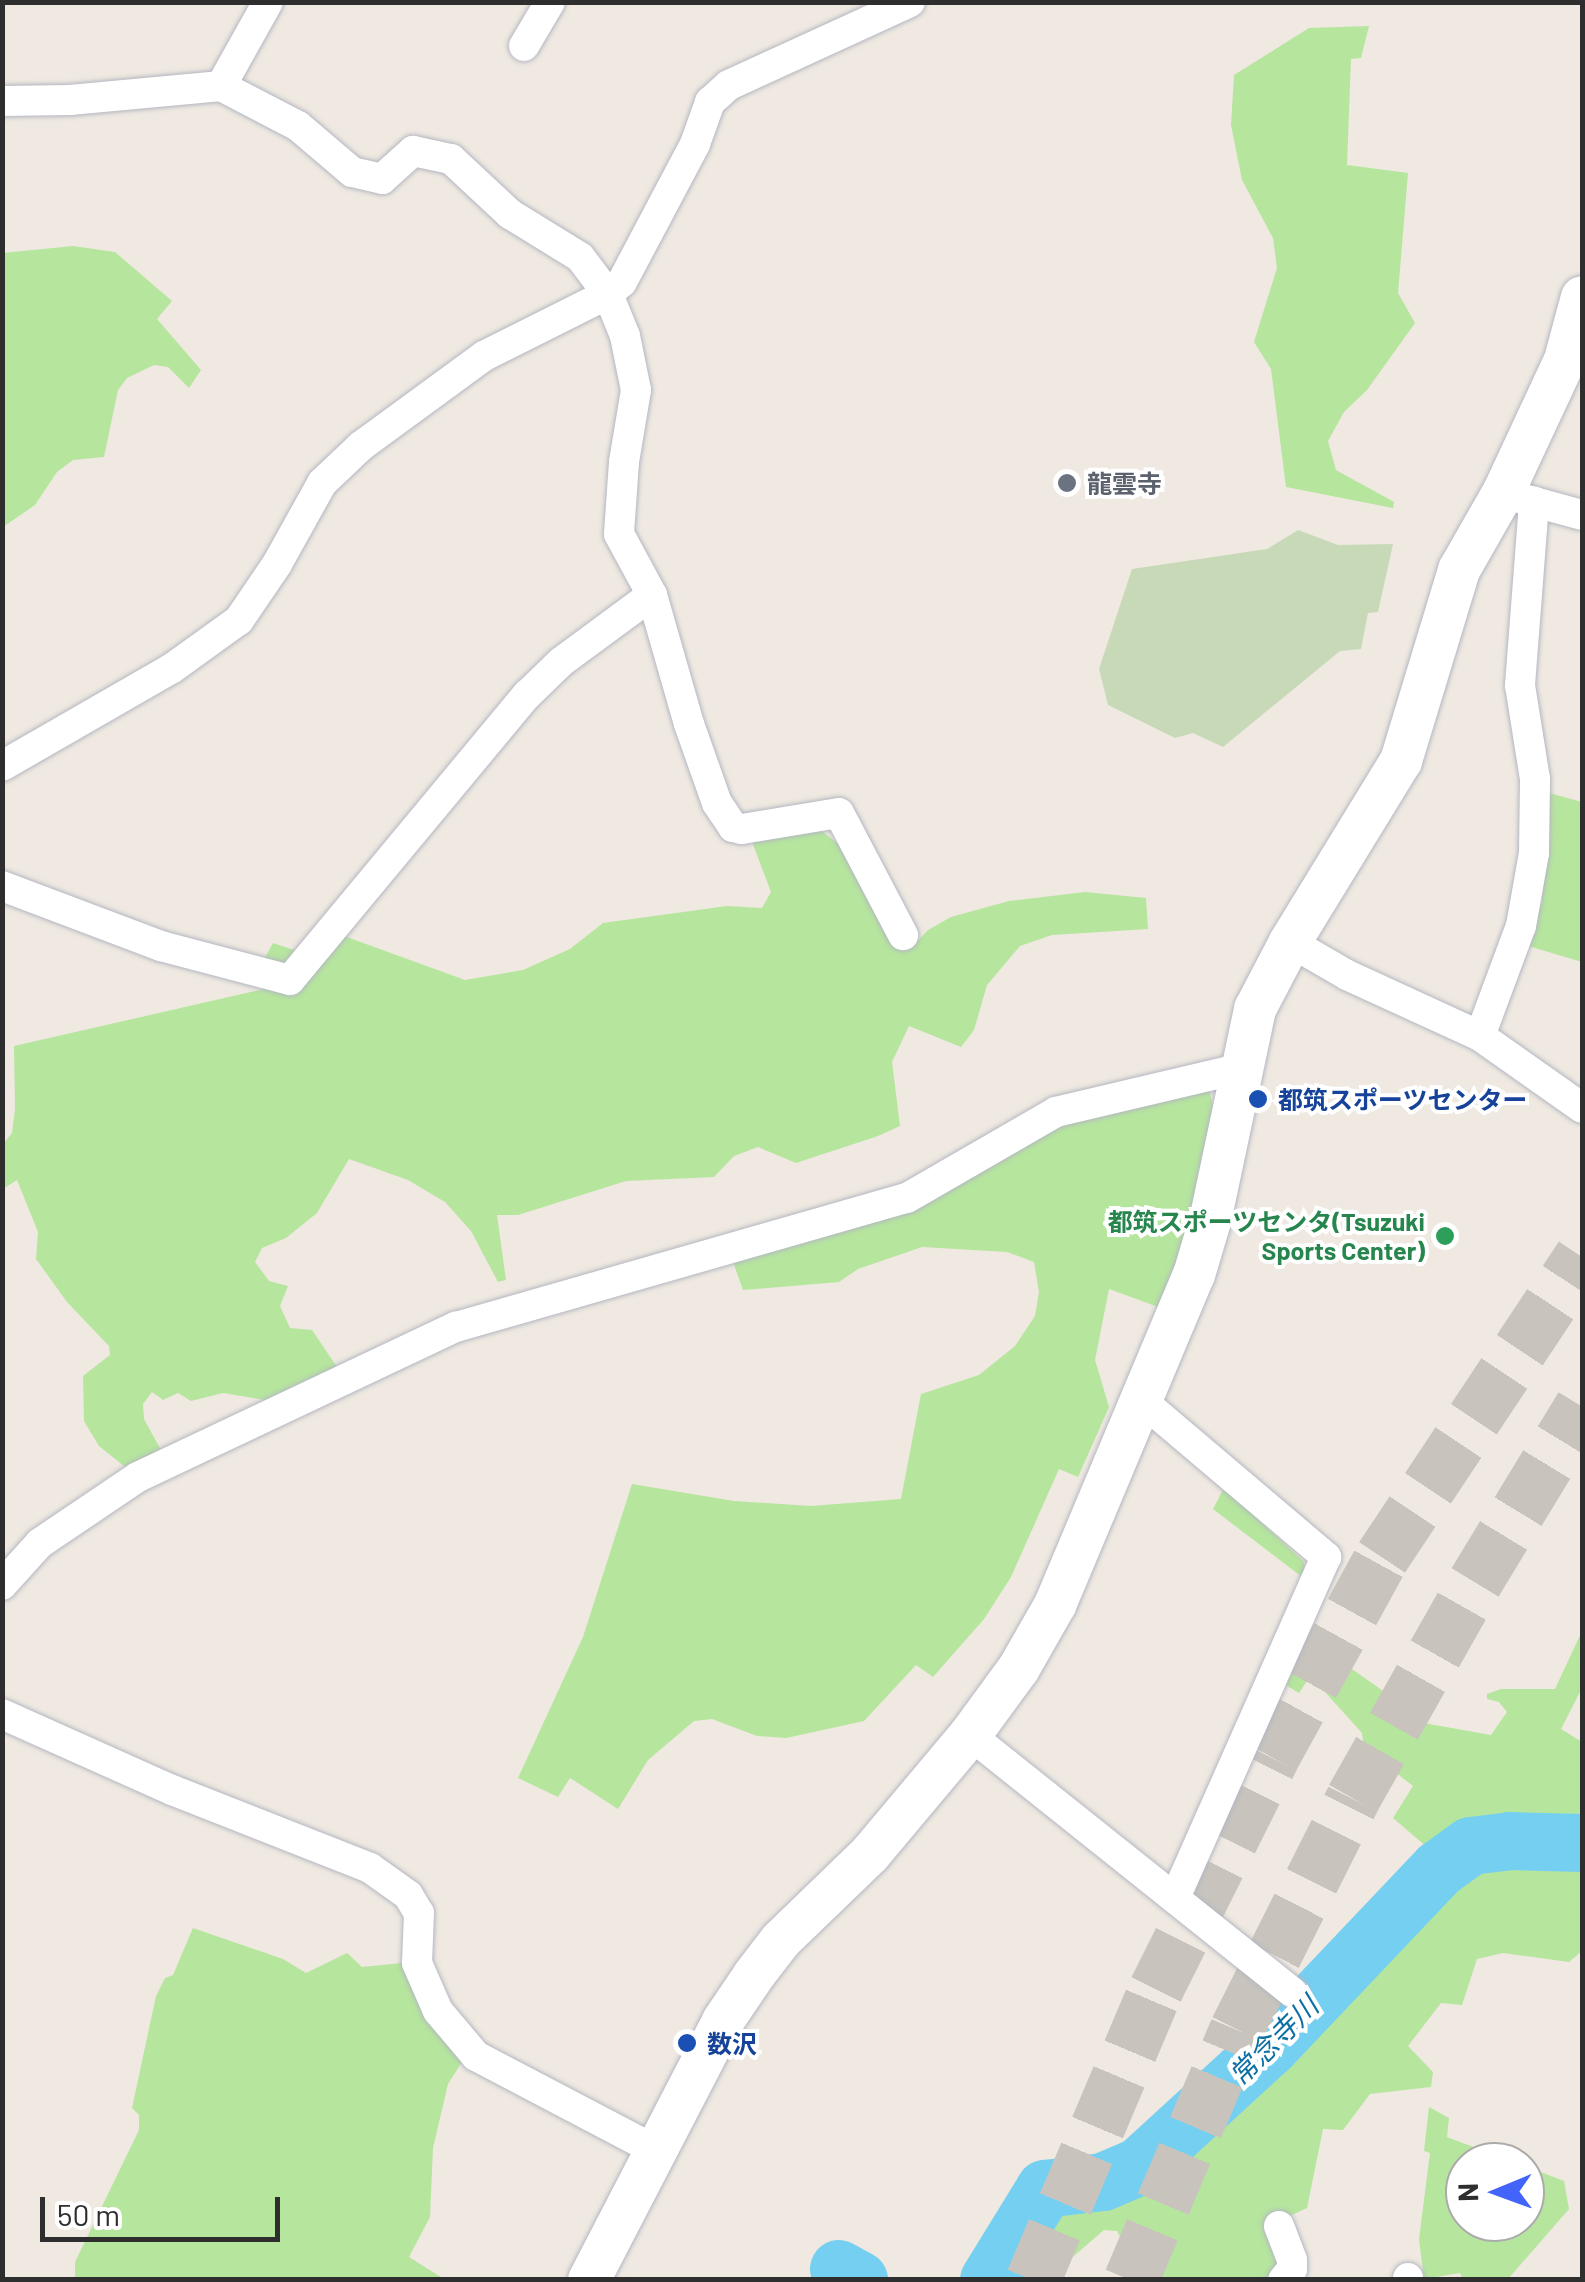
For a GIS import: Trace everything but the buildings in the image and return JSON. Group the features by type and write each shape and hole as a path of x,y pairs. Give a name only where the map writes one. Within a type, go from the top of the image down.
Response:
{"street":[{"path":"221,86 268,2"},
{"path":"524,46 550,2"},
{"path":"2,766 170,669 239,620 277,564 322,483 362,446 484,356 608,294 622,282 694,144 710,102 729,85 894,6"},
{"path":"2,101 70,100 221,86 298,126 352,172 382,178 414,150 451,160 510,214 580,257 608,294 625,336 636,390 624,462 619,534 652,595 689,724 717,803 733,826 839,813 903,935"},
{"path":"1480,1036 1521,926 1534,853 1535,779 1520,686 1519,497 1582,298"},
{"path":"1519,497 1582,515"},
{"path":"589,2280 723,2021 754,1975 782,1940 870,1854 970,1735 1019,1668 1055,1605 1194,1275 1210,1222 1255,1009 1290,942 1401,761 1459,570 1519,497"},
{"path":"2,886 161,946 290,980 527,695 561,662 652,595"},
{"path":"1290,942 1347,975 1480,1036 1582,1108"},
{"path":"2,1585 40,1543 138,1478 456,1327 907,1198 1056,1112 1242,1068"},
{"path":"1142,1400 1326,1557 1175,1898"},
{"path":"2,1714 172,1790 370,1868 408,1895 418,1913 417,1963 438,2011 476,2056 655,2150"},
{"path":"970,1735 1293,1993"},
{"path":"1278,2226 1292,2260 1292,2269 1283,2280"}],"green space":[{"path":"1369,26 1361,58 1351,59 1347,165 1408,173 1398,293 1415,323 1367,390 1344,412 1328,441 1336,470 1394,502 1393,508 1286,487 1271,369 1254,342 1277,268 1273,238 1242,180 1231,125 1234,75 1309,28"},
{"path":"73,246 115,252 172,301 157,319 201,370 189,388 168,367 154,365 127,378 118,390 104,457 73,460 57,472 35,505 3,527 3,253"},
{"path":"1298,530 1338,545 1393,544 1378,612 1368,613 1361,649 1340,651 1223,747 1193,733 1175,738 1108,705 1099,669 1132,569 1267,549"},
{"path":"1549,793 1582,802 1582,962 1525,945 1542,902"},
{"path":"819,829 845,849 896,934 911,948 928,930 951,917 1009,901 1085,892 1146,898 1148,929 1052,935 1020,946 987,985 974,1030 961,1047 909,1026 892,1062 900,1126 878,1136 796,1163 758,1147 734,1156 714,1177 626,1181 518,1215 497,1215 506,1280 498,1282 471,1231 445,1202 408,1180 349,1159 317,1213 286,1238 262,1248 255,1262 269,1281 288,1286 280,1306 290,1328 312,1330 339,1370 271,1401 223,1393 191,1401 178,1393 163,1400 152,1392 143,1404 144,1419 163,1454 129,1470 99,1446 84,1421 83,1376 110,1355 109,1346 67,1302 36,1259 38,1232 17,1180 3,1189 3,1144 12,1133 15,1109 14,1046 264,989 255,975 273,943 303,953 344,936 465,980 523,970 570,949 603,923 727,906 762,908 771,892 751,839"},
{"path":"1209,1089 1214,1110 1194,1206 1161,1308 1109,1289 1095,1360 1109,1407 1078,1477 1059,1469 1011,1577 984,1619 933,1677 916,1665 864,1721 786,1738 757,1736 712,1719 694,1721 648,1760 618,1809 570,1778 558,1797 518,1778 583,1637 632,1484 734,1501 811,1506 901,1499 921,1394 979,1375 1015,1346 1035,1316 1039,1292 1034,1262 1007,1252 922,1247 858,1269 839,1282 743,1290 733,1262 1071,1120"},
{"path":"1224,1488 1304,1562 1306,1580 1213,1509"},
{"path":"1582,1631 1582,1688 1561,1729 1582,1742 1582,1951 1569,1962 1503,1953 1477,1959 1462,2005 1441,2003 1408,2046 1433,2072 1431,2087 1370,2094 1343,2130 1323,2129 1307,2208 1264,2228 1283,2268 1272,2279 1128,2279 1124,2275 1126,2247 1117,2231 1104,2230 1061,2267 1064,2279 1006,2280 1024,2237 1058,2200 1128,2184 1173,2150 1173,2144 1326,1996 1310,1984 1435,1854 1393,1818 1413,1786 1364,1748 1362,1733 1325,1692 1307,1681 1299,1693 1284,1684 1305,1636 1393,1698 1412,1721 1491,1735 1507,1712 1499,1702 1487,1699 1487,1694 1501,1689 1555,1689"},
{"path":"193,1928 283,1959 306,1973 347,1953 362,1967 412,1962 467,2054 448,2084 433,2148 430,2217 409,2257 444,2279 75,2280 75,2262 139,2130 139,2115 132,2108 156,1996 165,1978 173,1975"},
{"path":"1429,2107 1449,2118 1447,2137 1460,2142 1445,2142 1445,2242 1540,2242 1508,2279 1463,2279 1460,2273 1424,2279 1419,2239 1430,2153 1424,2151"},
{"path":"1076,2151 1106,2170 1044,2182 999,2225 1046,2163"},
{"path":"1545,2174 1564,2181 1569,2209 1545,2237"}],"waterway":[{"name":"常念寺川","path":"989,2280 1045,2189 1103,2182 1139,2167 1270,2047 1439,1869 1471,1846 1510,1841 1582,1843"},
{"name":"常念寺川","path":"839,2269 859,2280"}],"tunnel":[{"path":"1033,2280 1156,1989 1272,1757 1382,1557 1582,1256"},
{"path":"1131,2280 1237,2029 1353,1798 1475,1582 1582,1406"}],"place":[{"name":"龍雲寺","path":"1067,483"},
{"name":"都筑スポーツセンター","path":"1258,1099"},
{"name":"都筑スポーツセンタ(Tsuzuki Sports Center)","path":"1445,1236"},
{"name":"数沢","path":"687,2043"}]}
